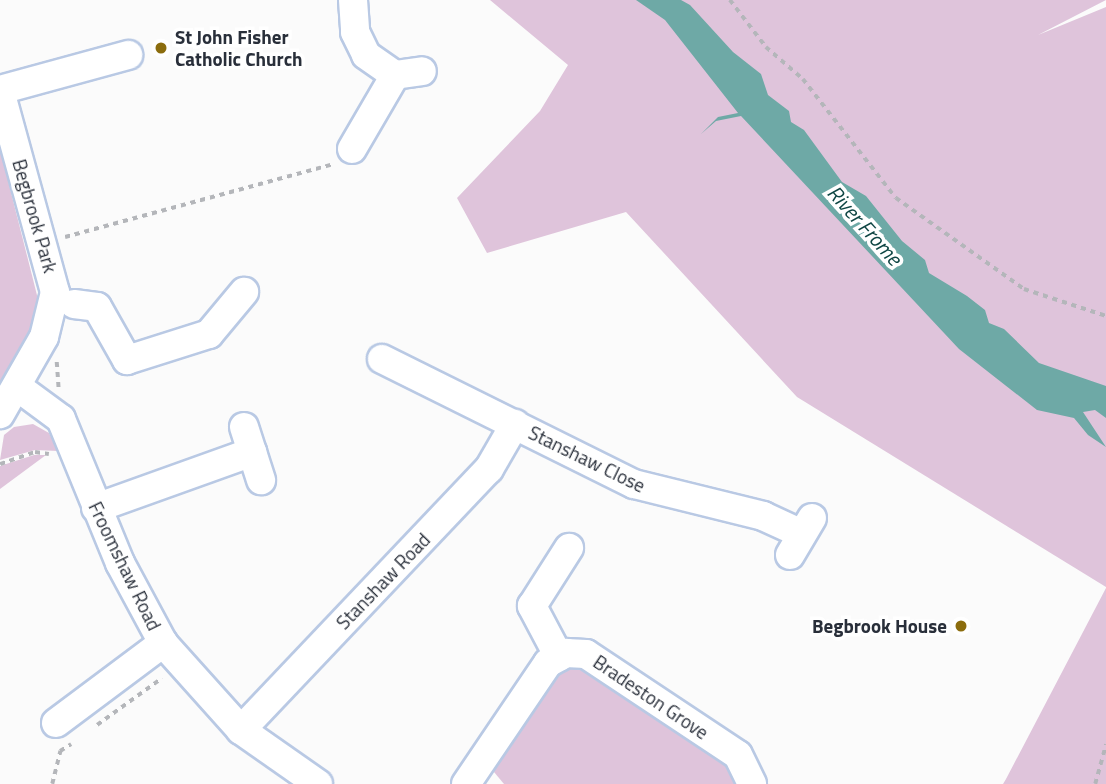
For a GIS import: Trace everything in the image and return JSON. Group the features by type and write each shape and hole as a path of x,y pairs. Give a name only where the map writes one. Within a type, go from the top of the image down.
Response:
{"street":[{"path":"352,149 408,73 366,55 355,32 353,0"},
{"path":"0,90 128,54"},
{"name":"Begbrook Park","path":"0,90 55,285 53,305 44,337 19,388 0,414"},
{"path":"74,304 97,307 127,360 209,334 244,292"},
{"name":"Stanshaw Close","path":"382,359 634,484 764,516 801,535"},
{"name":"Froomshaw Road","path":"19,388 61,419 96,508 163,643 241,730 318,784"},
{"name":"Stanshaw Road","path":"241,730 489,469 515,424"},
{"path":"96,508 248,440 261,481"},
{"path":"472,782 548,663 559,657 532,606 569,548"},
{"path":"56,723 163,643"},
{"name":"Bradeston Grove","path":"559,657 566,653 586,654 738,755 752,784"}],"path":[{"path":"730,0 766,47 803,79 896,198 1024,289 1106,316"},
{"path":"43,243 270,178 320,171 352,149"},
{"path":"0,464 35,453 75,457"},
{"path":"93,727 182,664"},
{"path":"52,784 60,751 82,736"},
{"path":"1095,784 1106,744"}],"shaded area":[{"path":"490,0 1106,0 1038,35 1106,7 1106,587 797,397 626,212 487,253 457,198 540,111 568,65"},
{"path":"0,149 39,303 27,351 0,394"},
{"path":"33,424 49,433 58,451 35,450 0,460 4,435 14,427"},
{"path":"34,455 46,455 0,489 0,466"},
{"path":"1106,588 1106,784 1003,784 1006,779"},
{"path":"587,664 730,763 740,784 504,784 494,772 499,753 559,667"}],"water":[{"name":"River Frome","path":"636,0 681,0 690,5 733,52 761,74 768,95 789,111 791,122 804,130 842,182 866,196 902,241 925,260 929,273 985,310 989,323 1004,329 1039,363 1106,386 1106,418 1095,410 1083,412 1106,447 1088,435 1074,418 1037,410 959,349 741,116 716,121 701,134 718,117 738,113 665,20"}],"place":[{"name":"St John Fisher Catholic Church","path":"161,48"},
{"name":"Begbrook House","path":"961,626"}]}
